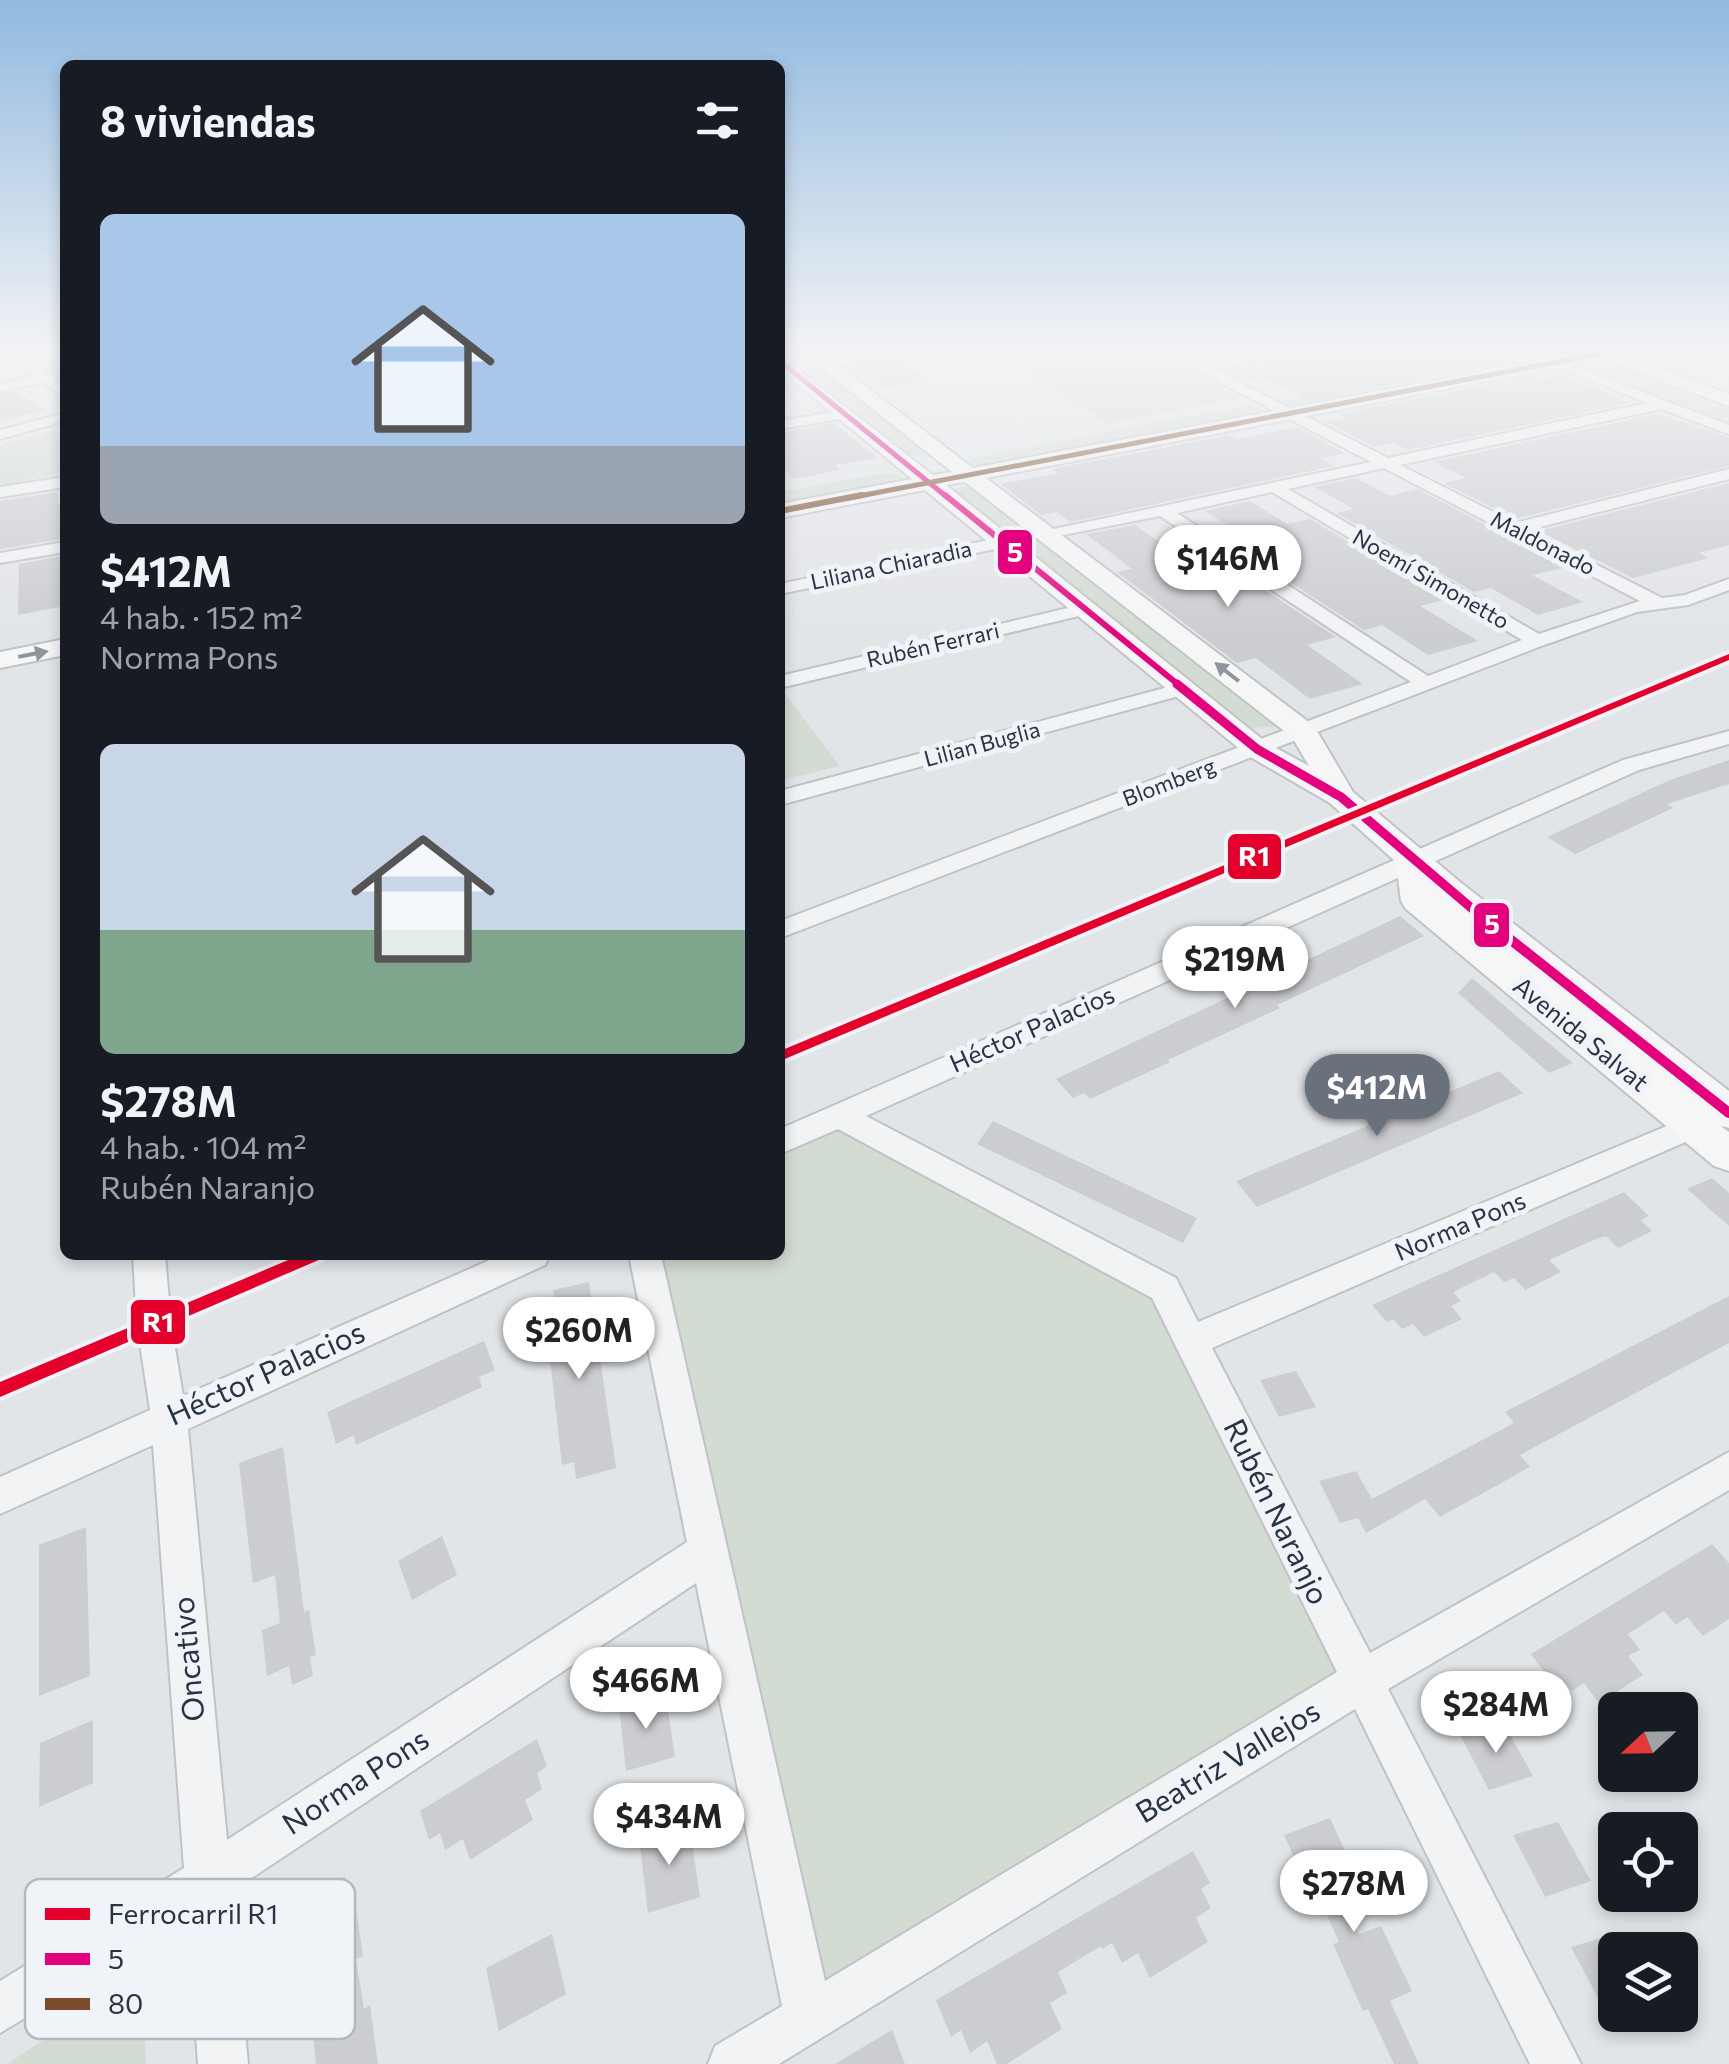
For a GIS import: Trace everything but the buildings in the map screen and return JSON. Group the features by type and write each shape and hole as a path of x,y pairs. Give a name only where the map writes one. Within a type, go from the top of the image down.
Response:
{"street":[{"path":"881,443 1257,749 1341,797 1412,860"},
{"path":"929,443 1304,732 1341,797"},
{"path":"785,510 919,474 948,458 1027,443"},
{"path":"785,489 919,474 969,474 1131,443"},
{"name":"Maldonado","path":"1343,443 1660,604"},
{"path":"1048,536 1485,443"},
{"path":"1515,528 1729,474"},
{"path":"0,492 60,483"},
{"name":"Noemí Simonetto","path":"1274,487 1537,641"},
{"path":"1163,511 1424,682"},
{"name":"Liliana Chiaradia","path":"785,588 1003,542"},
{"path":"0,558 60,547"},
{"name":"Blomberg","path":"785,928 1304,732 1424,682 1634,607 1688,600 1729,584"},
{"name":"Rubén Ferrari","path":"785,681 1085,609"},
{"path":"0,635 60,624"},
{"path":"0,660 60,649"},
{"name":"Lilian Buglia","path":"785,797 1183,689"},
{"name":"Héctor Palacios","path":"785,1140 1631,765 1729,737"},
{"name":"Avenida Salvat","path":"1412,860 1418,901 1720,1116 1729,1155"},
{"name":"Rubén Naranjo","path":"838,1115 1164,1288 1556,2064"},
{"name":"Norma Pons","path":"1191,1341 1720,1116"},
{"name":"Oncativo","path":"149,1260 168,1417 208,1879"},
{"name":"Héctor Palacios","path":"0,1496 523,1260"},
{"path":"646,1260 808,2015"},
{"name":"Beatriz Vallejos","path":"733,2064 1360,1682 1729,1470"},
{"name":"Norma Pons","path":"210,1879 709,1550"},
{"name":"Norma Pons","path":"0,2009 25,1993"},
{"name":"Oncativo","path":"221,2039 223,2064"}],"shaded area":[{"path":"60,443 60,473 0,486 0,445"},
{"path":"889,443 919,443 929,451 927,456 905,456"},
{"path":"1052,443 1107,443 982,467 967,460"},
{"path":"883,473 900,474 905,482 785,507 785,491"},
{"path":"966,486 975,487 1275,719 1274,727 1244,728 952,494"},
{"path":"785,694 840,766 785,780"},
{"path":"838,1115 1164,1288 1360,1682 808,2015 646,1260 785,1260 785,1140"},
{"path":"45,2039 145,2039 146,2064 7,2064"}],"rail line":[{"name":"R1","path":"785,1054 1729,657"},
{"name":"R1","path":"0,1390 304,1260"}],"transit line":[{"name":"5","path":"881,443 1257,749 1341,797 1448,890 1729,1113"},
{"name":"80","path":"785,510 1133,443"}]}
